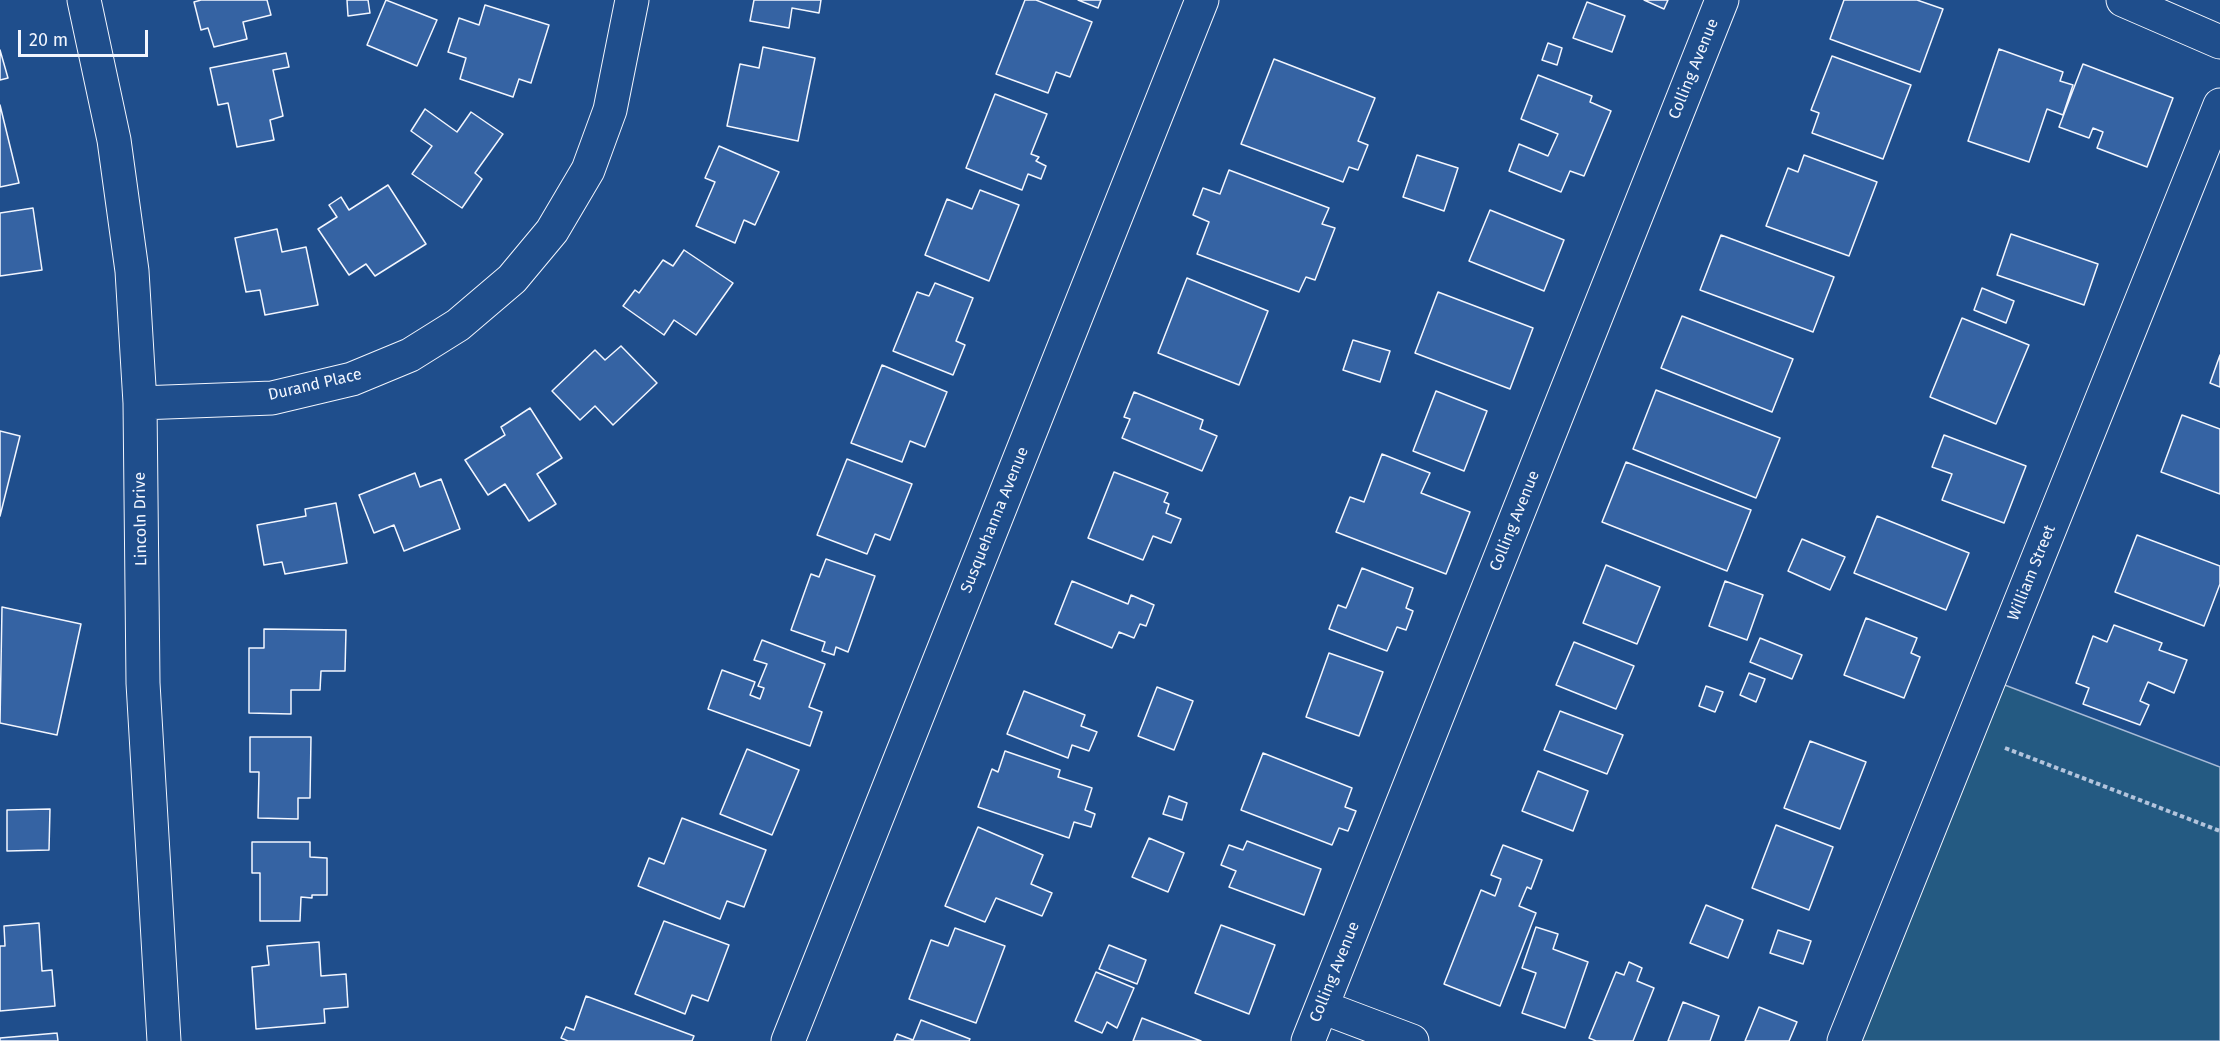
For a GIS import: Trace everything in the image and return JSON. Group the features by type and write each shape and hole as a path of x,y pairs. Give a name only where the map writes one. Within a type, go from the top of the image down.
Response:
{"street":[{"name":"Lincoln Drive","path":"84,0 114,140 132,271 140,403 143,683 164,1041"},
{"name":"Durand Place","path":"140,403 272,398 352,379 410,355 458,325 512,279 552,231 588,170 610,110 632,0"},
{"name":"Susquehanna Avenue","path":"788,1041 1202,0"},
{"name":"Colling Avenue","path":"1308,1041 1722,0"},
{"path":"2123,0 2220,42"},
{"name":"William Street","path":"1844,1041 2220,105"},
{"path":"1322,1006 1412,1041"}],"path":[{"path":"1968,733 2220,831"}],"shaded area":[{"path":"1989,679 2220,767 2220,1041 1842,1041"}],"building":[{"path":"201,0 267,0 271,15 243,22 247,39 214,47 208,28 201,30 194,2"},
{"path":"347,0 368,0 370,13 348,16"},
{"path":"386,0 437,20 417,66 367,45"},
{"path":"754,0 821,0 819,13 792,8 789,28 750,21"},
{"path":"1025,0 1036,0 1092,22 1070,77 1056,72 1048,93 996,74"},
{"path":"1078,0 1101,0 1098,8"},
{"path":"1644,0 1668,0 1664,9"},
{"path":"1844,0 1917,0 1943,9 1920,72 1830,39"},
{"path":"1587,2 1625,16 1612,52 1573,38"},
{"path":"485,5 549,25 531,83 519,79 513,97 460,79 466,58 448,52 459,18 479,25"},
{"path":"1548,43 1562,48 1557,65 1542,60"},
{"path":"763,47 815,58 798,141 727,126 740,64 759,68"},
{"path":"1999,49 2063,72 2060,81 2073,85 2063,115 2047,109 2029,162 1968,141"},
{"path":"0,50 8,78 0,80"},
{"path":"286,53 289,67 273,70 283,116 270,120 274,140 237,147 228,103 218,105 210,68"},
{"path":"1832,56 1911,85 1883,159 1812,133 1819,113 1811,110"},
{"path":"1274,59 1375,98 1358,141 1368,145 1358,170 1349,167 1343,182 1241,144"},
{"path":"2083,64 2173,98 2147,167 2097,148 2103,132 2093,128 2089,138 2059,127"},
{"path":"1538,75 1592,96 1590,102 1611,111 1584,176 1570,171 1561,192 1509,171 1519,144 1548,156 1558,134 1521,119"},
{"path":"995,94 1047,114 1031,154 1039,157 1036,161 1046,166 1041,179 1028,174 1022,190 966,168"},
{"path":"0,105 19,183 0,187"},
{"path":"425,109 457,132 471,112 503,134 475,173 482,179 462,208 412,174 432,146 411,131"},
{"path":"719,146 779,172 755,225 744,220 735,243 696,226 715,182 705,178"},
{"path":"1417,155 1458,168 1444,211 1403,197"},
{"path":"1804,155 1877,182 1849,256 1766,226 1788,168 1798,172"},
{"path":"1229,170 1329,208 1322,224 1335,228 1315,280 1306,277 1299,292 1197,254 1209,222 1193,215 1203,188 1220,194"},
{"path":"388,185 426,244 375,276 366,264 349,275 318,229 337,217 329,205 341,197 349,210"},
{"path":"980,190 1019,205 989,281 925,255 947,199 972,209"},
{"path":"33,208 42,270 0,276 0,213"},
{"path":"1490,210 1564,240 1544,291 1469,261"},
{"path":"277,229 282,252 306,247 318,305 265,315 260,290 246,292 235,238"},
{"path":"2011,234 2098,264 2084,305 1997,275"},
{"path":"1721,235 1834,277 1813,332 1700,290"},
{"path":"684,250 733,283 696,335 674,320 664,335 623,306 635,290 639,293 663,260 673,266"},
{"path":"1187,278 1268,311 1239,385 1158,353"},
{"path":"935,283 973,298 956,341 965,345 953,375 893,351 917,292 929,296"},
{"path":"1982,288 2014,301 2006,323 1974,310"},
{"path":"1438,292 1533,328 1510,389 1415,353"},
{"path":"1682,316 1793,359 1772,412 1661,368"},
{"path":"1962,318 2029,345 1996,424 1930,397"},
{"path":"1353,340 1390,351 1380,382 1343,370"},
{"path":"621,346 657,383 613,425 595,406 580,420 552,391 595,350 605,360"},
{"path":"2220,355 2220,387 2210,383"},
{"path":"882,365 947,392 925,447 910,441 902,462 851,443"},
{"path":"1656,390 1780,438 1756,498 1633,449"},
{"path":"1436,391 1487,411 1464,471 1413,451"},
{"path":"1134,392 1203,420 1200,429 1217,436 1202,471 1122,438 1130,419 1124,417"},
{"path":"530,408 562,458 537,474 556,504 529,521 505,484 488,495 465,460 505,435 501,427"},
{"path":"2182,415 2220,429 2220,494 2161,472"},
{"path":"0,431 20,436 0,516"},
{"path":"1944,435 2026,466 2004,523 1942,500 1952,474 1932,467"},
{"path":"1382,454 1430,473 1421,493 1470,512 1446,574 1336,532 1350,497 1364,502"},
{"path":"847,459 912,484 890,540 875,534 867,554 817,535"},
{"path":"1626,462 1751,510 1727,571 1602,522"},
{"path":"1114,472 1168,493 1164,502 1169,504 1166,513 1181,519 1171,543 1153,536 1143,560 1088,538"},
{"path":"415,473 420,487 441,479 460,529 404,551 394,525 374,533 359,495"},
{"path":"336,503 347,563 285,574 282,562 264,565 257,525 306,516 305,509"},
{"path":"1877,516 1969,553 1946,610 1854,573"},
{"path":"2137,535 2220,566 2220,584 2204,626 2115,592"},
{"path":"1802,539 1845,557 1830,590 1788,571"},
{"path":"826,559 875,576 848,652 836,647 834,655 822,651 825,642 791,630 811,574 819,577"},
{"path":"1606,565 1660,587 1637,644 1583,623"},
{"path":"1362,568 1413,588 1406,608 1413,611 1406,630 1397,627 1387,651 1329,629 1338,605 1346,608"},
{"path":"1072,581 1128,604 1131,595 1154,605 1146,626 1140,624 1134,638 1119,632 1112,648 1055,624"},
{"path":"1725,581 1763,595 1747,640 1709,626"},
{"path":"2,607 81,624 57,735 0,723"},
{"path":"1866,618 1917,638 1911,653 1920,657 1904,698 1844,675"},
{"path":"2114,625 2162,643 2159,650 2187,660 2174,693 2148,682 2140,701 2149,705 2140,725 2083,704 2089,688 2076,683 2093,636 2107,642"},
{"path":"264,629 346,630 345,671 321,671 320,690 291,690 291,714 249,713 249,648 264,648"},
{"path":"1760,638 1802,655 1792,679 1750,662"},
{"path":"762,640 825,664 809,707 822,712 810,746 708,709 722,670 755,682 750,695 760,699 764,688 758,686 767,664 754,660"},
{"path":"1574,642 1634,666 1616,709 1556,685"},
{"path":"1329,653 1383,672 1359,736 1306,717"},
{"path":"1749,673 1765,679 1756,702 1740,695"},
{"path":"1706,686 1723,692 1715,712 1699,706"},
{"path":"1157,687 1193,701 1174,750 1138,736"},
{"path":"1024,691 1085,715 1081,726 1097,732 1089,751 1072,745 1068,758 1007,734"},
{"path":"1560,711 1623,735 1607,774 1544,750"},
{"path":"250,737 311,737 310,798 298,798 298,819 258,818 259,772 250,772"},
{"path":"1810,741 1866,762 1840,829 1784,808"},
{"path":"747,749 799,770 772,835 720,814"},
{"path":"1005,751 1060,770 1058,777 1092,788 1085,810 1095,814 1091,827 1074,822 1069,838 978,807 992,769 998,772"},
{"path":"1263,753 1352,788 1345,807 1356,811 1348,831 1339,828 1332,845 1241,810"},
{"path":"1538,771 1588,791 1573,831 1522,811"},
{"path":"1169,796 1187,803 1182,820 1163,814"},
{"path":"50,809 49,850 7,851 7,810"},
{"path":"682,818 766,850 744,907 727,901 720,919 638,886 649,858 664,864"},
{"path":"1776,825 1833,847 1809,910 1752,888"},
{"path":"978,827 1043,855 1031,884 1052,893 1042,916 996,898 985,922 945,906"},
{"path":"1149,838 1184,853 1168,892 1132,877"},
{"path":"1247,841 1321,869 1304,915 1229,887 1236,871 1221,865 1229,845 1243,850"},
{"path":"252,842 310,842 310,857 327,858 327,895 312,895 312,898 301,897 300,921 260,921 260,873 252,873"},
{"path":"1503,845 1542,860 1531,889 1527,887 1519,906 1536,913 1500,1006 1444,984 1481,890 1495,896 1501,879 1491,875"},
{"path":"1706,905 1743,920 1728,958 1690,943"},
{"path":"664,921 729,945 708,1001 692,995 685,1014 635,994"},
{"path":"39,923 42,971 52,970 55,1006 0,1011 0,946 5,946 4,926"},
{"path":"1221,925 1275,945 1249,1014 1195,993"},
{"path":"1536,927 1558,934 1553,949 1588,962 1565,1028 1522,1013 1536,973 1522,968"},
{"path":"955,928 1005,946 976,1023 909,999 931,940 948,946"},
{"path":"1778,930 1811,941 1803,964 1770,953"},
{"path":"319,942 321,976 346,974 348,1007 324,1009 325,1023 256,1029 252,967 269,965 267,946"},
{"path":"1109,945 1146,960 1137,984 1099,969"},
{"path":"1629,962 1642,968 1637,981 1654,988 1633,1041 1596,1041 1589,1038 1616,972 1624,975"},
{"path":"1096,972 1134,988 1117,1028 1107,1022 1102,1033 1075,1021"},
{"path":"586,996 694,1036 692,1041 568,1041 561,1038 566,1027 574,1030"},
{"path":"1683,1002 1719,1016 1710,1041 1668,1041"},
{"path":"1759,1007 1797,1022 1789,1041 1745,1041"},
{"path":"1142,1018 1201,1041 1133,1041"},
{"path":"921,1020 970,1039 969,1041 894,1041 897,1034 913,1040"},
{"path":"57,1033 58,1041 0,1041 0,1038"}]}
